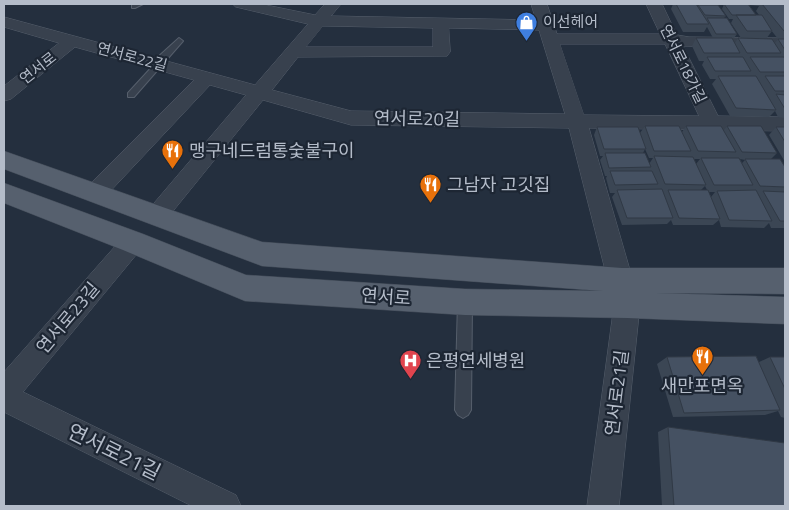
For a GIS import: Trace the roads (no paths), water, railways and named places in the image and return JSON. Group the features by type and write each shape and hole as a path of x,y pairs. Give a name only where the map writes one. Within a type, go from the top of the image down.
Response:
{"main road":[{"name":"연서로","path":"4,160 157,214 262,254 465,270 624,292 785,311"},
{"name":"연서로","path":"4,193 133,242 246,288 465,302 785,281"}],"street":[{"path":"241,4 318,21 441,23 548,32 671,39 689,42 785,43"},
{"path":"157,214 333,4"},
{"path":"412,23 413,4"},
{"path":"539,4 578,121 624,292"},
{"name":"연서로18가길","path":"654,4 712,123"},
{"name":"연서로22길","path":"4,22 260,92"},
{"path":"292,52 441,52 441,23"},
{"name":"연서로","path":"4,95 72,41"},
{"path":"96,193 207,78"},
{"name":"연서로20길","path":"260,92 351,118 785,124"},
{"name":"연서로23길","path":"4,395 133,242"},
{"name":"연서로21길","path":"603,506 624,292"},
{"name":"연서로21길","path":"4,395 225,506"}],"lane":[{"path":"131,95 179,41"},
{"path":"463,410 465,302"}],"place":[{"name":"이선헤어","path":"527,41"},
{"name":"맹구네드럼통숯불구이","path":"173,170"},
{"name":"그남자 고깃집","path":"431,204"},
{"name":"새만포면옥","path":"702,375"},
{"name":"은평연세병원","path":"410,380"}]}
